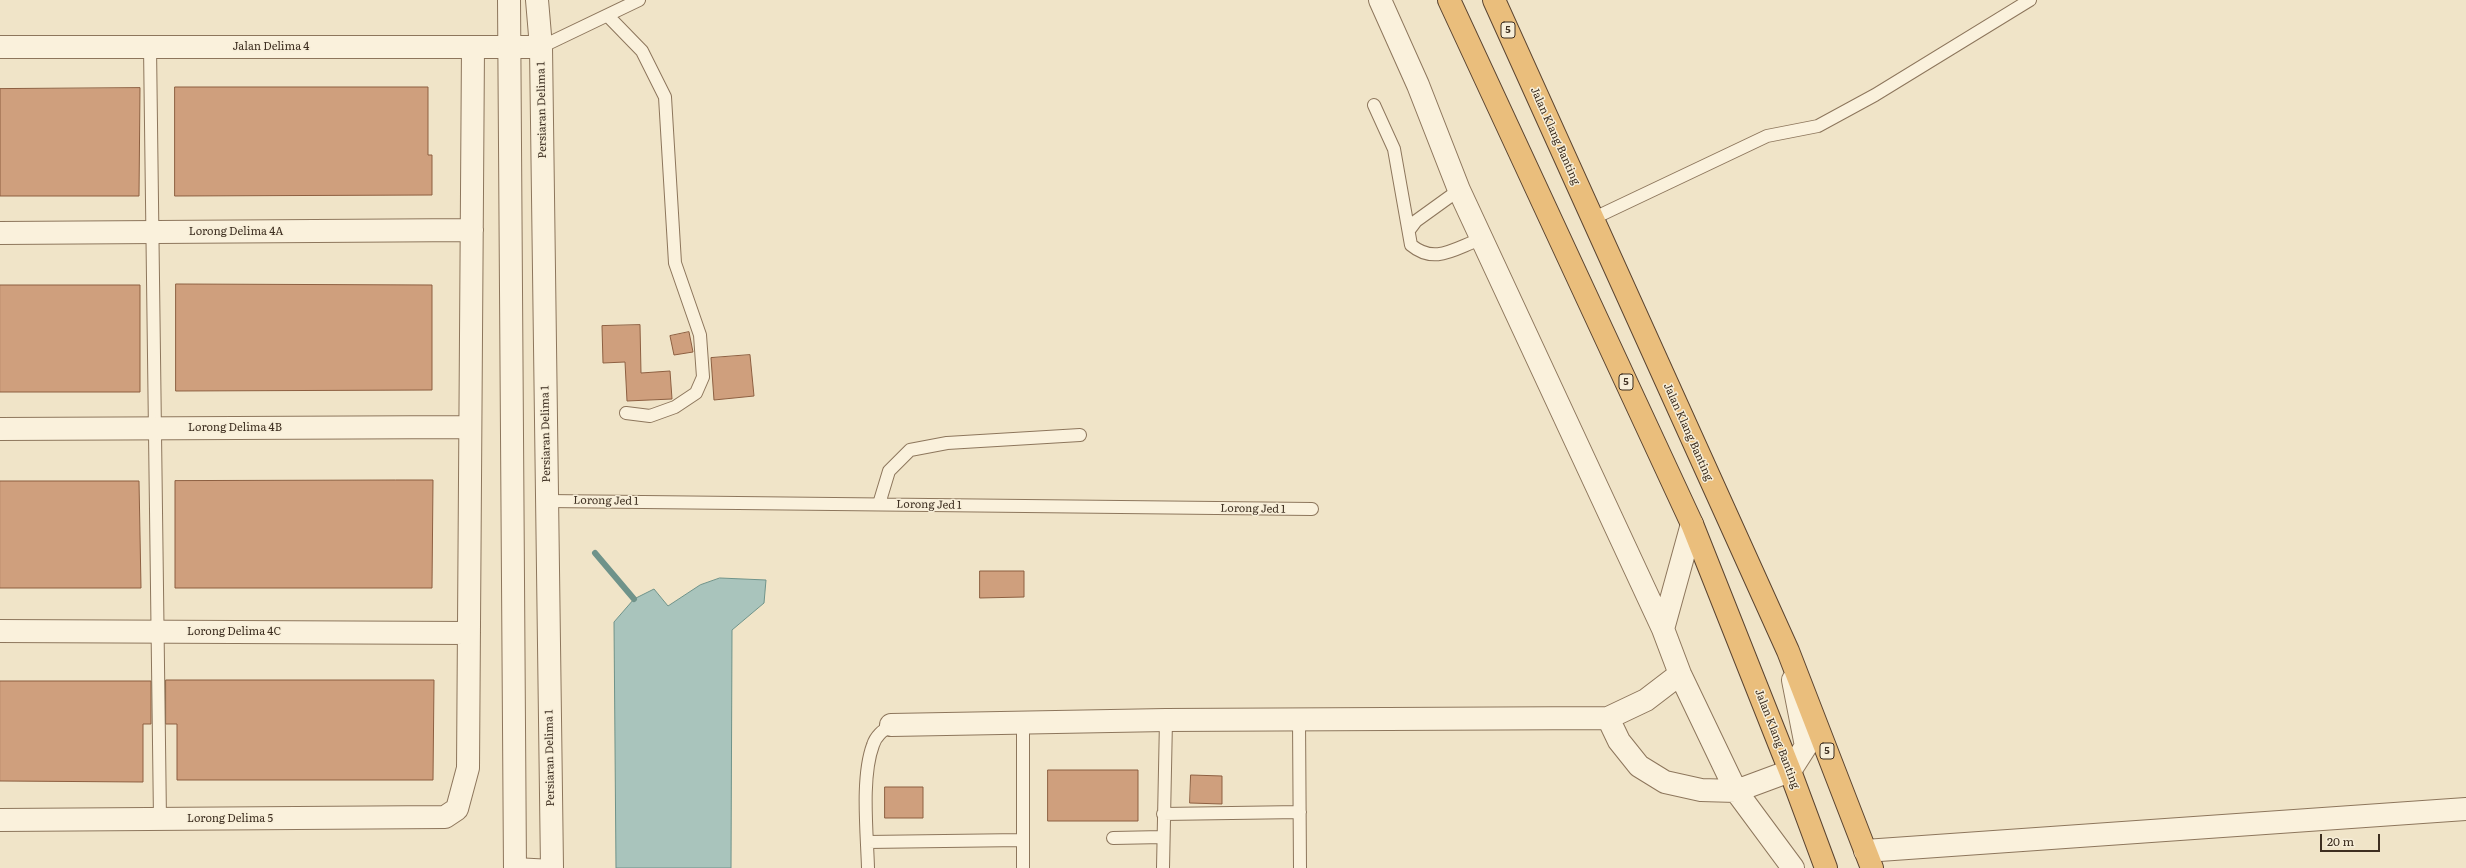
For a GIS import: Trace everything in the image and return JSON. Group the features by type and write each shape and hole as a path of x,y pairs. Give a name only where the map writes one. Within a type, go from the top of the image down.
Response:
{"highway":[{"name":"Jalan Klang Banting","path":"1449,0 1692,524 1790,771 1826,868"},
{"path":"1486,0 1521,60"},
{"name":"Jalan Klang Banting","path":"1494,0 1788,651 1869,860"}],"street":[{"path":"509,0 515,866"},
{"name":"Persiaran Delima 1","path":"537,0 541,47 552,867"},
{"path":"1380,0 1418,85 1459,190 1663,629 1680,674 1736,791 1793,868"},
{"name":"Jalan Delima 4","path":"0,47 541,47"},
{"path":"469,633 473,47"},
{"name":"Lorong Delima 4A","path":"0,234 472,230"},
{"name":"Lorong Delima 4B","path":"0,429 470,427"},
{"path":"1663,629 1692,524"},
{"name":"Lorong Delima 4C","path":"0,631 469,633"},
{"name":"Lorong Delima 5","path":"0,820 445,817 457,809 468,768 469,633"},
{"path":"1608,718 1619,741 1639,766 1665,782 1701,790 1736,791 1790,771 1806,746 1788,651"},
{"path":"891,724 1166,720 1608,718 1646,700 1680,674"},
{"path":"1869,860 2466,809"}],"lane":[{"path":"541,47 608,16 638,0"},
{"path":"1592,219 1767,136 1818,126 1875,95 2030,0"},
{"path":"608,16 642,51 665,97 675,263 700,335 703,377 696,393 676,407 650,416 626,413"},
{"path":"150,47 160,819"},
{"path":"1374,104 1394,149 1410,229 1411,245 1422,254 1434,256 1481,239"},
{"path":"1410,229 1416,222 1459,190"},
{"path":"879,504 889,471 910,450 947,443 1080,435"},
{"name":"Lorong Jed 1","path":"547,501 1312,509"},
{"path":"1299,719 1300,868"},
{"path":"1162,868 1166,720"},
{"path":"1023,722 1023,868"},
{"path":"868,868 867,771 873,744 881,732 891,724"},
{"path":"1163,814 1300,812"},
{"path":"1113,838 1162,836"},
{"path":"867,842 1022,840"},
{"path":"515,866 552,867"}],"water":[{"path":"720,578 766,580 764,603 732,630 731,868 616,868 614,622 634,599 654,589 668,606 700,585"}],"building":[{"path":"175,87 428,87 428,155 432,155 432,195 175,196"},
{"path":"140,88 139,196 0,196 0,89"},
{"path":"176,284 432,285 432,390 176,391"},
{"path":"0,285 140,285 140,392 0,392"},
{"path":"640,325 641,373 670,371 672,399 627,401 625,362 603,363 602,326"},
{"path":"689,332 693,352 674,355 670,336"},
{"path":"750,355 754,396 714,400 711,358"},
{"path":"433,480 432,588 175,588 175,481"},
{"path":"0,481 139,481 141,588 0,588"},
{"path":"980,571 1024,571 1024,597 980,598"},
{"path":"166,680 434,680 433,780 177,780 177,724 166,724"},
{"path":"0,681 151,681 151,724 143,724 143,782 0,781"},
{"path":"1048,770 1138,770 1138,821 1048,821"},
{"path":"1191,775 1222,776 1222,804 1190,803"},
{"path":"885,787 923,787 923,818 885,818"}],"waterway":[{"path":"595,553 634,599"}]}
